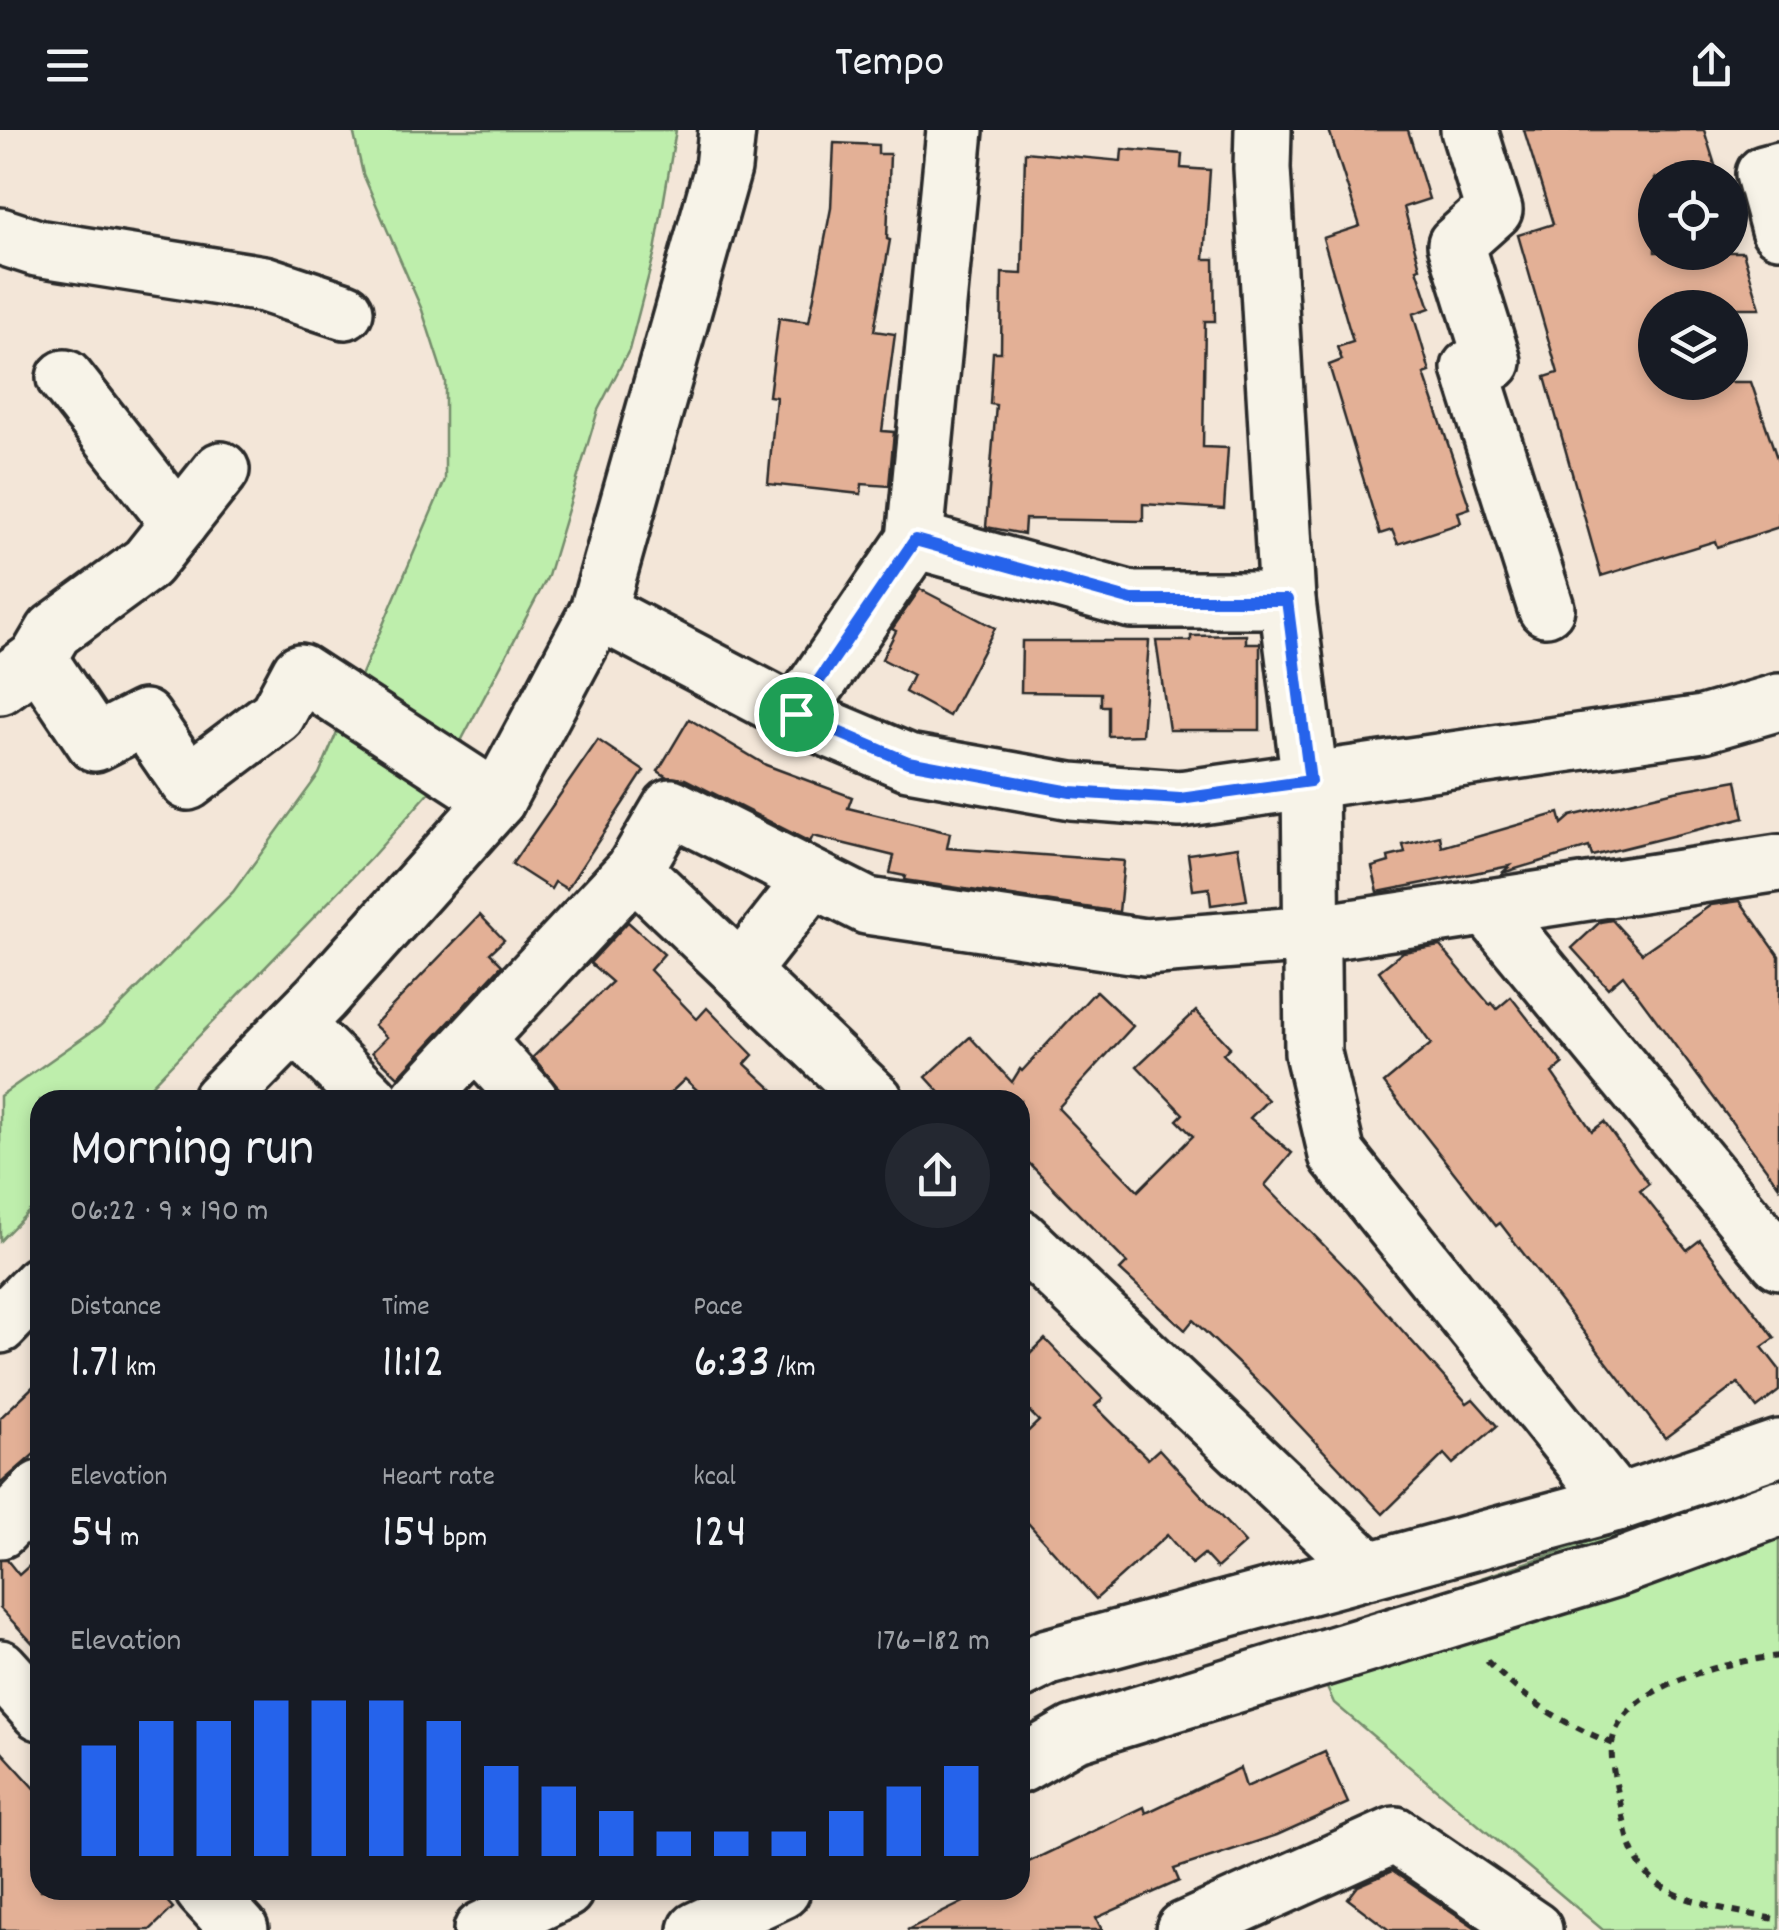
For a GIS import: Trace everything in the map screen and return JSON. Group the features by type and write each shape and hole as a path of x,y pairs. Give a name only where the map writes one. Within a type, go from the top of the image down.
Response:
{"street":[{"path":"230,1090 498,800 598,611 723,168 727,130"},
{"path":"796,714 915,540 955,130"},
{"path":"1263,130 1287,600 1310,781 1313,1054 1336,1154 1618,1503"},
{"path":"1469,130 1494,210 1456,244 1493,362 1470,368 1546,608"},
{"path":"1775,130 1779,144"},
{"path":"1779,170 1764,174 1779,229"},
{"path":"0,236 38,248 264,284 345,312"},
{"path":"64,378 179,523"},
{"path":"222,470 147,563 54,631 19,672 95,743 144,718 188,782 278,715 300,672 498,800"},
{"path":"915,540 1132,600 1287,600"},
{"path":"598,611 796,714 908,762 1071,792 1180,799 1703,724 1779,702"},
{"path":"429,1090 634,870 671,807 867,906 1144,947 1312,934 1779,863"},
{"path":"634,870 864,1090"},
{"path":"740,972 813,879"},
{"path":"1487,908 1779,1261"},
{"path":"294,1024 361,1090"},
{"path":"476,1041 521,1090"},
{"path":"1030,1248 1369,1570"},
{"path":"0,1325 30,1294"},
{"path":"1030,1652 1369,1570 1618,1503 1779,1448"},
{"path":"0,1530 30,1499"},
{"path":"1030,1758 1074,1734 1617,1568 1779,1508"},
{"path":"0,1668 30,1701"},
{"path":"1184,1930 1394,1835 1534,1930"},
{"path":"212,1900 240,1930"},
{"path":"482,1930 545,1900"},
{"path":"697,1930 761,1900"},
{"path":"786,1900 800,1930"}],"path":[{"path":"1456,1618 1487,1662 1528,1701 1568,1726 1614,1744"},
{"path":"1779,1656 1698,1671 1627,1713 1614,1732 1613,1765 1632,1854 1654,1881 1710,1905 1779,1920"}],"green space":[{"path":"353,130 676,130 655,251 629,350 598,410 548,576 441,779 371,858 147,1090 30,1090 30,1210 0,1241 0,1096 101,1025 233,892 319,774 445,480 445,381 422,310 363,174"},
{"path":"1779,1477 1779,1930 1603,1930 1334,1703 1304,1638"}],"building":[{"path":"1329,130 1408,130 1429,199 1404,207 1430,308 1413,314 1430,372 1424,374 1470,508 1458,512 1461,523 1398,544 1392,530 1380,534 1329,365 1342,360 1337,347 1353,342 1323,238 1360,226"},
{"path":"1524,130 1704,130 1713,160 1638,160 1638,270 1748,268 1760,308 1748,308 1748,290 1638,290 1638,400 1748,400 1751,382 1779,464 1779,527 1717,547 1715,541 1601,576 1545,377 1558,373 1518,235 1553,224"},
{"path":"834,143 878,145 878,154 890,154 890,240 874,331 895,334 882,431 894,432 889,486 862,484 861,494 768,484 776,397 769,396 779,318 809,322 831,208"},
{"path":"1122,149 1182,154 1181,168 1210,170 1204,259 1214,259 1215,321 1205,321 1203,447 1228,448 1224,509 1143,504 1143,521 1025,519 1024,534 986,527 996,405 990,404 993,352 1001,352 1002,273 1022,274 1025,152 1121,161"},
{"path":"920,589 995,628 949,716 905,692 913,675 882,659 896,631 892,629"},
{"path":"1246,635 1246,643 1260,643 1260,730 1169,730 1156,641"},
{"path":"1022,641 1149,641 1142,735 1108,736 1108,706 1101,706 1101,693 1021,692"},
{"path":"689,719 766,765 852,797 848,808 950,833 947,848 1124,861 1119,912 904,880 905,876 890,873 894,856 813,836 810,842 685,779 667,777 658,771"},
{"path":"598,740 644,771 567,889 555,882 551,889 512,864"},
{"path":"1737,780 1744,818 1592,856 1589,847 1502,873 1510,866 1378,892 1372,867 1405,853 1403,845 1440,836 1442,847 1559,813 1562,824 1571,816"},
{"path":"1238,847 1247,900 1211,905 1209,888 1193,890 1188,854"},
{"path":"1740,901 1779,956 1779,1186 1623,975 1608,988 1572,948 1600,922 1612,920 1642,953 1711,905"},
{"path":"480,915 504,940 490,953 502,965 398,1077 372,1052 387,1037 374,1025"},
{"path":"628,922 664,954 650,970 697,1019 707,1008 753,1055 745,1064 773,1090 697,1090 685,1079 673,1090 561,1090 533,1057 612,982 590,963"},
{"path":"1440,946 1490,1005 1497,1009 1511,997 1563,1064 1552,1073 1592,1131 1604,1122 1649,1184 1640,1191 1687,1250 1700,1240 1775,1338 1762,1347 1779,1369 1779,1391 1757,1408 1738,1383 1665,1438 1500,1223 1496,1226 1384,1083 1431,1044 1379,971 1403,952"},
{"path":"1096,991 1133,1026 1058,1108 1138,1191 1193,1136 1177,1120 1183,1114 1137,1066 1196,1011 1230,1047 1223,1054 1268,1100 1250,1118 1292,1153 1265,1185 1351,1273 1467,1403 1473,1399 1497,1426 1453,1464 1444,1454 1383,1514 1268,1392 1193,1320 1185,1330 1120,1270 1127,1263 1030,1164 1030,1090 938,1090 926,1077 970,1037 1012,1082"},
{"path":"1045,1339 1103,1399 1095,1406 1148,1459 1159,1449 1245,1543 1217,1568 1204,1554 1192,1564 1167,1535 1096,1599 1030,1525 1030,1430 1039,1421 1030,1412 1030,1354"},
{"path":"30,1390 30,1458 0,1484 0,1418"},
{"path":"0,1560 7,1560 19,1575 30,1565 30,1640 0,1608"},
{"path":"0,1750 30,1783 30,1900 166,1900 173,1908 150,1930 0,1930"},
{"path":"1325,1752 1348,1803 1277,1835 1174,1869 1179,1881 1096,1918 1102,1930 907,1930 968,1900 1030,1900 1030,1861 1144,1807 1146,1813 1240,1768 1246,1787"},
{"path":"1392,1871 1479,1930 1389,1930 1348,1899 1358,1886"}],"route":[{"path":"915,540 1132,600 1287,600 1310,781 1180,799 1071,792 908,762 796,714 915,540"}]}
